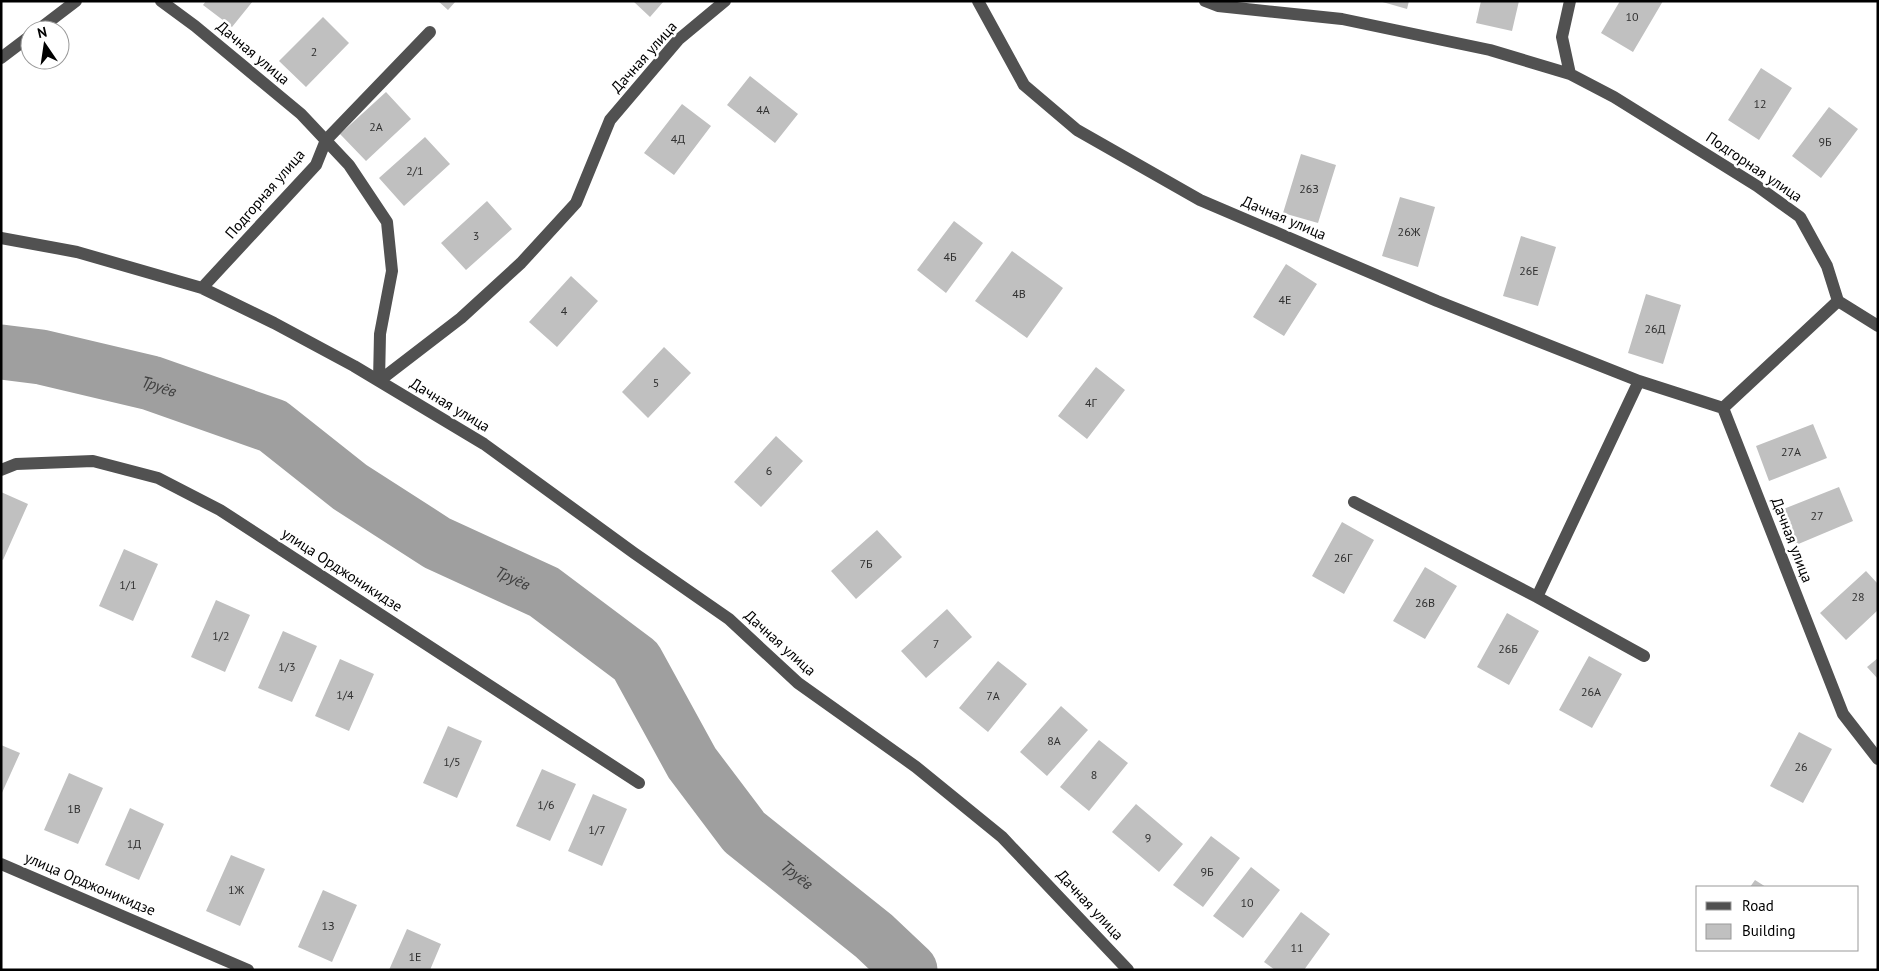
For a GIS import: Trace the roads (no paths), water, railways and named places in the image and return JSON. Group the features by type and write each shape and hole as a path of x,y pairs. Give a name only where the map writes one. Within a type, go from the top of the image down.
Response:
{"street":[{"path":"51,20 76,1"},
{"name":"Дачная улица","path":"161,1 195,26 301,114 348,165 387,222 392,271 380,334 379,381"},
{"name":"Дачная улица","path":"379,381 461,318 521,264 576,203 610,120 678,40 725,1"},
{"name":"Дачная улица","path":"978,1 1024,85 1077,130 1192,196 1437,301 1639,381 1724,408 1843,714 1878,759"},
{"name":"Подгорная улица","path":"1205,1 1218,6 1342,19 1490,50 1570,74 1614,97 1656,123 1757,186 1800,217 1827,266 1838,301"},
{"path":"1570,1 1562,37 1570,74"},
{"name":"Подгорная улица","path":"202,288 316,165 326,140 430,32"},
{"path":"1,58 20,44"},
{"path":"1,238 77,252 202,288 274,322 379,381"},
{"path":"1724,408 1838,301 1878,326"},
{"name":"Дачная улица","path":"379,381 484,444 729,620 798,682 916,767 1002,837 1128,970"},
{"path":"1537,597 1639,381"},
{"name":"улица Орджоникидзе","path":"1,470 16,464 93,461 158,478 220,510 638,784"},
{"path":"1354,502 1537,597 1644,656"},
{"name":"улица Орджоникидзе","path":"1,864 248,970"}],"waterway":[{"name":"Труёв","path":"1,352 41,357 151,383 273,426 350,487 437,543 544,592 636,661 692,763 744,832 874,936 910,970"}]}
